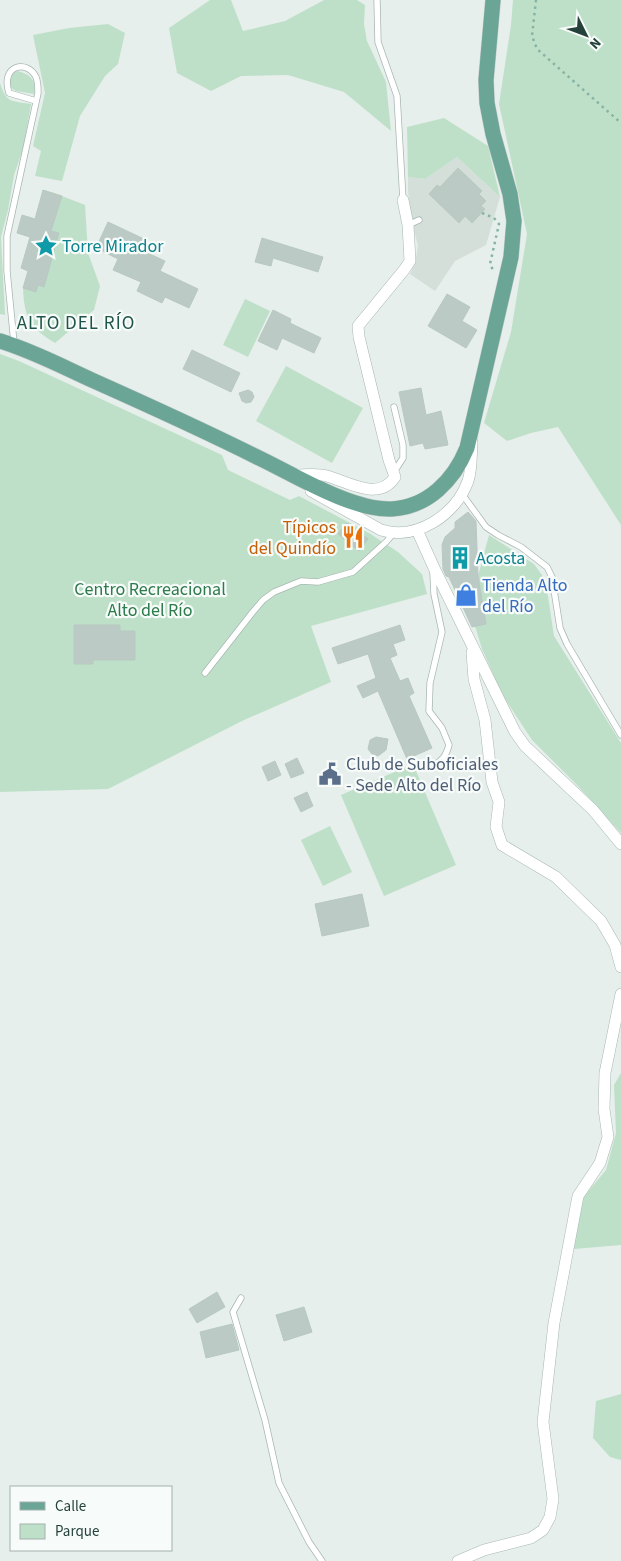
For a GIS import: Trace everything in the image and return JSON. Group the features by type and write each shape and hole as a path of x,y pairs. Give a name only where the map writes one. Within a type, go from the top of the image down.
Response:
{"main road":[{"path":"7,343 207,432 362,506 390,509 402,508 428,498 441,489 460,465 473,425 511,257 514,221 510,194 487,103 486,80 493,0"}],"street":[{"path":"295,475 324,475 359,488 379,489 391,483 395,477 388,460 358,326 410,261 414,222 403,200"},
{"path":"207,432 366,523 393,534 417,530 443,516 462,494 469,480 473,425"},
{"path":"417,530 472,647 505,713 525,746 593,810 621,844"},
{"path":"472,647 474,679 485,720 492,782 499,802 496,827 502,845 556,877 601,921 615,945 621,967"},
{"path":"458,1561 484,1550 531,1538 543,1530 550,1518 553,1499 543,1422 554,1324 578,1196 600,1163 608,1137 604,1109 605,1073 621,994"}],"lane":[{"path":"377,0 378,42 397,96 403,200"},
{"path":"7,343 7,236 27,151 38,93 37,79 33,73 25,68 17,67 11,69 7,73 4,84 9,93 36,101"},
{"path":"394,407 403,445 403,458 394,472"},
{"path":"462,494 486,526 498,535 521,547 547,567 552,578 560,628 567,644 621,735"},
{"path":"205,673 252,613 274,592 301,582 318,582 353,572 393,534"},
{"path":"425,764 432,766 441,761 447,754 449,745 442,728 429,711 430,683 442,632 434,594 434,568"},
{"path":"241,1298 233,1312 265,1420 279,1483 309,1542 322,1561"}],"path":[{"path":"536,0 532,36 537,49 621,123"},
{"path":"482,213 494,218 499,224 490,264 504,291"}],"shaded area":[{"path":"457,157 500,197 486,245 455,261 435,291 410,274 415,264 418,246 411,217 408,177 425,179"}],"green space":[{"path":"210,0 231,0 243,31 285,21 324,0 357,0 365,5 364,24 367,41 386,82 391,131 344,92 288,75 241,76 211,91 177,73 169,28"},
{"path":"513,0 621,0 621,525 558,427 507,441 484,423 511,332 527,234 499,104"},
{"path":"108,24 125,33 118,64 105,76 80,116 62,181 35,176 41,151 33,146 45,93 33,35 69,28"},
{"path":"17,71 32,78 35,89 34,94 16,91 10,87 10,78"},
{"path":"0,83 7,98 31,104 23,149 14,175 1,237 5,315 0,314"},
{"path":"444,118 488,146 500,197 457,157 425,179 408,177 407,127"},
{"path":"62,196 85,205 88,253 100,286 94,310 55,343 46,338 30,321 25,307 23,288 38,285 43,287 51,231"},
{"path":"245,299 270,311 248,357 223,345"},
{"name":"Centro Recreacional Alto del Río","path":"0,354 222,455 228,470 290,500 299,496 369,533 398,552 422,574 427,594 311,626 331,682 244,720 108,789 0,792"},
{"path":"286,366 363,408 332,463 256,421"},
{"path":"489,535 534,564 542,575 548,596 554,636 621,743 621,833 532,740 503,696 482,649 475,626 486,624 478,576"},
{"path":"413,764 456,865 384,896 341,795"},
{"path":"330,826 352,872 323,886 301,840"},
{"path":"621,1073 621,1245 574,1249 581,1200 606,1170 616,1133 614,1085"},
{"path":"621,1394 621,1460 610,1457 593,1438 596,1401"}],"building":[{"path":"458,168 482,191 479,194 486,201 481,206 485,209 472,223 465,216 459,223 429,194 437,185 440,187"},
{"path":"43,190 62,196 51,231 59,233 44,287 38,285 36,292 23,288 28,271 21,268 30,237 17,233 22,215 35,219"},
{"path":"108,222 144,239 139,249 165,261 160,271 198,289 189,308 165,297 162,303 137,291 141,282 113,270 118,259 96,248"},
{"path":"262,238 323,257 318,272 273,258 271,266 255,262"},
{"path":"447,294 470,307 462,321 477,330 466,348 428,326"},
{"path":"273,310 291,319 290,323 321,338 314,353 282,338 277,350 258,341"},
{"path":"192,350 240,373 231,392 183,369"},
{"path":"421,388 426,415 441,411 448,445 425,449 423,443 410,446 399,392"},
{"path":"248,390 252,392 254,397 251,402 246,403 242,401 239,393"},
{"name":"Acosta","path":"468,512 476,521 478,576 486,624 472,627 449,577 446,576 443,569 442,545 445,537 455,528 455,522"},
{"name":"Típicos del Quindío","path":"347,523 368,539 359,551 338,534"},
{"path":"74,625 120,625 120,631 135,631 135,660 93,660 93,664 74,664"},
{"path":"400,625 405,640 393,644 397,655 390,658 400,681 408,678 414,693 409,696 432,748 407,759 378,691 363,698 357,686 376,678 368,654 338,664 332,648"},
{"path":"376,737 388,739 386,750 378,756 372,754 368,749 370,740"},
{"path":"297,758 304,773 291,778 285,764"},
{"path":"275,761 281,775 268,781 262,767"},
{"path":"307,792 313,806 301,812 294,798"},
{"path":"362,894 369,926 322,936 315,904"},
{"path":"217,1292 225,1307 197,1323 189,1309"},
{"path":"304,1307 312,1332 284,1341 276,1315"},
{"path":"232,1324 239,1350 206,1358 200,1332"}],"place":[{"name":"Torre Mirador","path":"46,246"},
{"name":"Típicos del Quindío","path":"353,537"},
{"name":"Acosta","path":"460,558"},
{"name":"Tienda Alto del Río","path":"466,595"},
{"name":"Club de Suboficiales - Sede Alto del Río","path":"330,774"}],"district":[{"name":"ALTO DEL RÍO","path":"76,323"}]}
